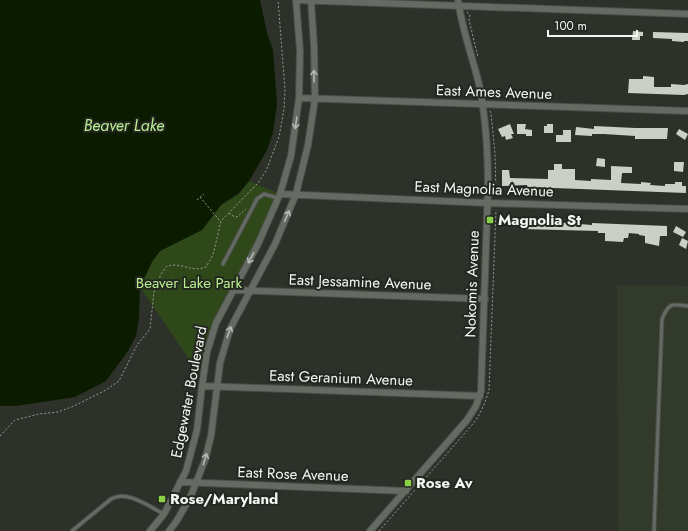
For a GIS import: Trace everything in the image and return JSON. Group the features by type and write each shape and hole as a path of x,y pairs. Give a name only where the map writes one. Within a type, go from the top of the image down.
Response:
{"street":[{"path":"296,0 459,3 688,14"},
{"name":"Edgewater Boulevard","path":"150,531 164,514 186,471 197,430 207,352 216,323 258,244 279,196 291,156 299,98 300,51 296,0"},
{"name":"Edgewater Boulevard","path":"169,531 190,498 205,460 211,436 220,362 230,329 275,244 296,194 308,144 315,99 311,0"},
{"name":"Nokomis Avenue","path":"370,531 467,420 476,406 480,396 482,382 485,299 488,158 482,104 459,3"},
{"name":"East Ames Avenue","path":"299,98 688,111"},
{"name":"East Magnolia Avenue","path":"279,196 296,194 488,203 688,209"},
{"name":"East Jessamine Avenue","path":"234,290 485,299"},
{"name":"East Geranium Avenue","path":"202,386 480,396"},
{"name":"East Rose Avenue","path":"180,482 406,491"}],"lane":[{"path":"223,264 257,199 264,194 279,196"},
{"path":"654,531 662,319 666,309 673,304 688,306"},
{"path":"72,531 111,499 117,496 134,498 164,514"}],"path":[{"path":"0,436 15,420 39,414 58,412 74,406 106,390 119,381 138,345 150,329 154,292 161,274 167,266 174,264 197,270 206,267 213,255 221,221 258,183 266,171 279,137 284,109 285,90 278,0"},
{"path":"467,12 470,15 469,20 479,59"},
{"path":"490,111 496,153 496,194 494,196"},
{"path":"197,200 204,194"},
{"path":"200,197 221,221"},
{"path":"379,531 472,425 480,415 485,404 489,390 496,210 494,208"},
{"path":"229,212 233,216 237,217 246,209 252,210"}],"shaded area":[{"path":"617,285 688,286 688,531 618,531"}],"green space":[{"name":"Beaver Lake Park","path":"249,181 280,194 216,323 199,374 140,287 152,262 160,251 202,230 221,205 239,194"}],"water":[{"name":"Beaver Lake","path":"0,0 260,0 267,33 273,50 277,104 273,133 267,150 249,181 239,193 221,205 202,230 160,251 152,262 140,287 139,318 136,336 128,351 106,381 75,397 16,406 0,406"}],"building":[{"path":"633,31 643,32 643,36 640,36 640,40 632,40"},
{"path":"653,32 688,33 688,41 672,41 672,39 653,38"},
{"path":"643,76 654,77 654,87 671,87 671,84 688,84 688,94 628,93 629,79 643,79"},
{"path":"510,124 514,134 511,134 513,138 506,140 505,136 502,137 498,129"},
{"path":"517,124 526,124 525,129 532,130 532,136 517,134"},
{"path":"547,124 553,124 553,133 544,133 544,126 547,126"},
{"path":"594,126 668,128 667,139 635,139 635,136 604,134 592,134 592,136 575,135 576,127 594,129"},
{"path":"679,129 688,134 685,140 676,134"},
{"path":"563,130 571,130 571,142 556,142 556,135 563,135"},
{"path":"597,158 605,159 605,167 596,166"},
{"path":"674,162 684,162 683,172 674,171"},
{"path":"554,164 562,164 562,169 575,169 575,180 591,181 591,179 611,180 611,166 632,167 632,173 622,173 621,183 641,184 641,182 651,183 650,185 665,186 665,184 682,182 682,186 686,186 686,193 527,187 527,185 502,186 502,170 509,170 510,178 548,179 548,170 554,170"},
{"path":"522,221 544,221 544,224 555,224 555,222 592,225 592,223 667,226 667,236 660,236 659,246 645,243 645,236 629,233 628,238 624,238 623,242 605,241 605,233 598,233 598,231 522,229"},
{"path":"676,226 686,232 683,237 673,232"},
{"path":"682,238 688,241 686,249 679,245"}],"place":[{"name":"Magnolia St","path":"490,220"},
{"name":"Rose Av","path":"408,483"},
{"name":"Rose/Maryland","path":"162,499"}]}
